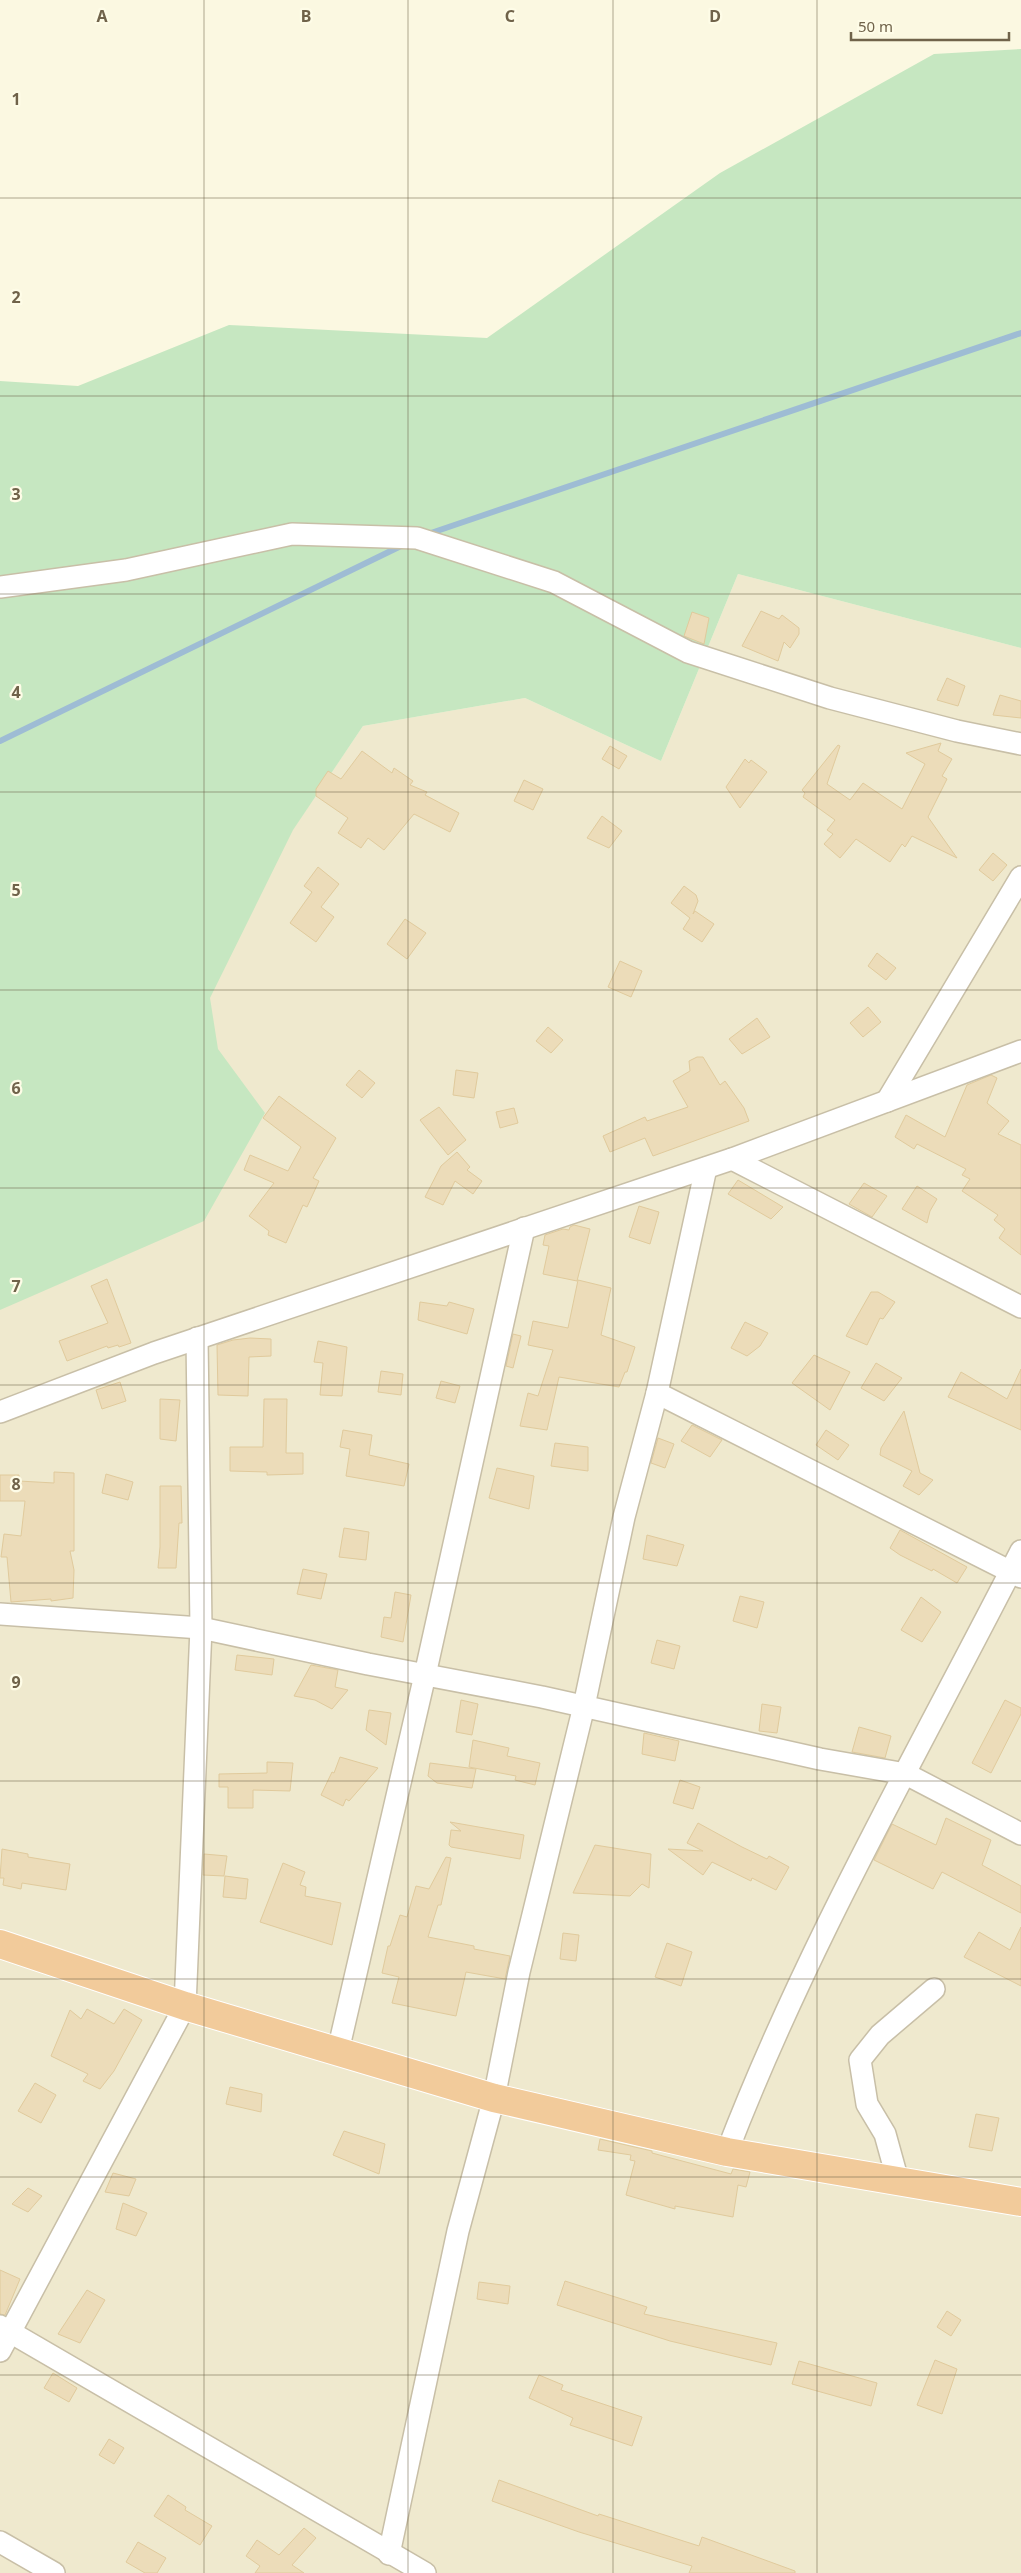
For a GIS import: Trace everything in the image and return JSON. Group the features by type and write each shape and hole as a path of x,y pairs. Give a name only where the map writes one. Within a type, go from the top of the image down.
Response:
{"highway":[{"path":"0,1944 185,2006 494,2098 727,2152 1021,2202"}],"street":[{"path":"0,586 126,570 292,534 417,538 554,582 688,652 830,698 958,731 1021,744"},
{"path":"887,1101 1021,877"},
{"path":"0,1412 197,1338 732,1159 1021,1051"},
{"path":"732,1159 1021,1307"},
{"path":"389,2554 458,2231 494,2098 519,1972 584,1706 624,1517 656,1392 706,1168"},
{"path":"338,2051 426,1675 524,1228"},
{"path":"0,2351 6,2329 185,2006 201,1628 197,1338"},
{"path":"656,1392 1016,1575"},
{"path":"727,2152 760,2068 906,1774 1016,1575 1021,1551"},
{"path":"0,1614 201,1628 584,1706 820,1760 906,1774 1021,1834"},
{"path":"898,2181 886,2134 867,2104 860,2060 880,2035 934,1990"},
{"path":"6,2329 389,2554 425,2573"},
{"path":"0,2542 54,2573"}],"shaded area":[{"path":"0,400 293,829 363,726 525,698 661,761 738,574 1021,648 1021,2573 0,2573"}],"green space":[{"path":"1021,49 1021,648 738,574 661,761 525,698 363,726 293,830 210,998 218,1049 265,1113 204,1221 0,1310 0,381 78,386 229,325 487,338 720,173 934,54"}],"building":[{"path":"761,611 779,619 782,615 799,628 799,634 790,648 784,642 778,661 742,646"},
{"path":"692,612 709,618 704,644 684,636"},
{"path":"947,678 965,686 958,706 937,700"},
{"path":"1000,695 1021,701 1021,718 993,715"},
{"path":"941,743 938,751 952,759 942,776 947,779 928,817 957,858 912,836 905,847 902,844 890,862 856,839 840,858 824,844 833,834 827,830 835,820 803,797 805,793 802,790 838,745 840,746 827,784 850,800 863,783 902,809 925,764 906,753"},
{"path":"610,746 627,756 619,769 602,759"},
{"path":"362,751 392,773 394,768 413,781 410,785 427,792 425,795 459,813 450,832 414,814 384,850 368,838 361,848 338,833 348,818 316,796 316,789 328,771 341,779"},
{"path":"745,759 749,763 751,760 767,772 740,808 726,787"},
{"path":"524,780 543,789 533,810 514,801"},
{"path":"602,816 622,831 609,848 587,838"},
{"path":"993,853 1007,865 993,881 979,870"},
{"path":"318,867 339,884 321,907 334,917 316,942 290,923 312,892 304,886"},
{"path":"684,886 696,895 698,901 693,914 695,911 714,924 702,942 683,929 690,918 671,903"},
{"path":"405,919 426,933 407,959 387,944"},
{"path":"877,953 896,968 886,980 868,966"},
{"path":"620,961 642,971 631,997 608,987"},
{"path":"868,1007 881,1022 863,1037 850,1023"},
{"path":"757,1018 770,1037 742,1054 729,1039"},
{"path":"548,1027 563,1040 551,1053 536,1041"},
{"path":"697,1057 703,1057 720,1085 725,1081 744,1108 749,1121 653,1156 645,1138 610,1152 603,1136 645,1117 647,1121 688,1107 673,1081 690,1071 689,1061"},
{"path":"359,1070 375,1083 362,1098 346,1085"},
{"path":"456,1070 478,1073 474,1098 453,1095"},
{"path":"991,1075 997,1078 987,1103 1009,1121 998,1134 1021,1145 1021,1255 999,1238 1005,1229 994,1220 998,1215 962,1191 970,1179 962,1175 966,1169 917,1144 914,1149 895,1137 906,1115 945,1137 967,1085"},
{"path":"279,1096 336,1138 313,1178 319,1181 307,1207 303,1205 286,1243 268,1235 269,1231 249,1216 274,1183 244,1170 250,1155 288,1171 301,1147 263,1118"},
{"path":"439,1107 466,1140 448,1155 420,1120"},
{"path":"514,1108 518,1123 500,1128 496,1112"},
{"path":"457,1152 470,1167 467,1170 482,1181 473,1194 455,1181 443,1205 425,1197 441,1166"},
{"path":"738,1180 783,1207 771,1219 728,1194"},
{"path":"864,1183 887,1196 872,1217 849,1204"},
{"path":"917,1186 937,1199 930,1211 927,1223 902,1209"},
{"path":"639,1206 659,1212 650,1244 629,1237"},
{"path":"574,1225 590,1229 577,1281 543,1274 549,1246 543,1245 545,1235 563,1229 569,1230"},
{"path":"107,1279 131,1343 119,1347 118,1345 108,1348 107,1346 67,1361 59,1341 108,1323 91,1286"},
{"path":"578,1280 611,1288 601,1335 635,1347 627,1372 625,1372 619,1387 559,1377 547,1430 520,1426 528,1393 538,1396 553,1350 528,1345 533,1321 568,1328"},
{"path":"871,1292 878,1292 895,1302 883,1319 880,1318 867,1345 846,1336"},
{"path":"420,1302 447,1306 449,1302 474,1309 467,1334 418,1320"},
{"path":"745,1322 768,1333 760,1346 747,1356 731,1348"},
{"path":"513,1334 521,1336 513,1368 506,1366"},
{"path":"250,1338 271,1339 271,1356 249,1357 248,1396 218,1395 217,1345 233,1340"},
{"path":"318,1341 347,1347 342,1396 320,1395 323,1363 314,1362"},
{"path":"814,1355 850,1372 830,1410 792,1383"},
{"path":"876,1363 902,1378 884,1401 861,1388"},
{"path":"1021,1369 1021,1430 948,1397 961,1372 1007,1399"},
{"path":"381,1371 403,1374 401,1395 378,1392"},
{"path":"441,1381 460,1386 455,1403 436,1398"},
{"path":"120,1382 126,1401 102,1409 96,1390"},
{"path":"160,1399 180,1400 176,1441 160,1439"},
{"path":"264,1399 287,1399 286,1453 303,1453 303,1474 267,1475 267,1472 230,1471 230,1447 263,1447"},
{"path":"904,1411 920,1473 933,1480 919,1495 903,1486 912,1471 880,1455 881,1448"},
{"path":"692,1425 722,1440 710,1457 681,1441"},
{"path":"343,1430 372,1435 369,1455 409,1464 404,1486 346,1476 350,1449 340,1447"},
{"path":"826,1430 849,1445 838,1460 816,1445"},
{"path":"658,1438 674,1444 665,1468 651,1463"},
{"path":"555,1443 588,1447 588,1471 551,1466"},
{"path":"497,1468 534,1476 529,1509 489,1498"},
{"path":"54,1472 74,1473 74,1551 70,1551 74,1570 73,1598 51,1601 51,1599 11,1602 7,1557 1,1557 4,1534 21,1536 25,1501 0,1501 0,1475 19,1475 19,1481 54,1483"},
{"path":"106,1474 133,1482 128,1500 102,1493"},
{"path":"160,1486 181,1486 182,1523 179,1523 176,1568 158,1568"},
{"path":"344,1528 369,1532 366,1560 339,1557"},
{"path":"900,1530 967,1567 957,1583 933,1569 932,1571 900,1555 890,1548"},
{"path":"647,1535 684,1545 677,1566 643,1559"},
{"path":"303,1569 327,1574 321,1599 297,1594"},
{"path":"395,1592 411,1595 403,1642 381,1637 384,1617 391,1618"},
{"path":"740,1596 764,1602 757,1628 733,1621"},
{"path":"921,1597 941,1612 922,1642 901,1630"},
{"path":"657,1640 680,1646 674,1669 651,1663"},
{"path":"237,1655 274,1659 272,1675 235,1670"},
{"path":"311,1665 338,1670 335,1687 348,1690 332,1709 315,1700 294,1696"},
{"path":"461,1700 478,1704 472,1735 456,1732"},
{"path":"1005,1700 1021,1708 1021,1714 991,1773 972,1763"},
{"path":"762,1704 781,1707 777,1733 759,1731"},
{"path":"369,1710 391,1713 386,1745 366,1730"},
{"path":"859,1727 891,1736 885,1758 852,1752"},
{"path":"644,1733 679,1741 675,1761 642,1754"},
{"path":"473,1740 509,1748 507,1756 540,1763 535,1785 515,1780 516,1776 469,1767"},
{"path":"340,1757 378,1768 349,1801 346,1799 343,1806 321,1795 332,1772 334,1773"},
{"path":"267,1762 293,1763 290,1791 253,1790 253,1808 228,1808 228,1787 219,1787 219,1774 267,1773"},
{"path":"430,1763 476,1769 472,1788 437,1783 428,1776"},
{"path":"680,1780 700,1787 693,1809 673,1803"},
{"path":"946,1818 991,1840 982,1865 1021,1886 1021,1913 942,1872 933,1889 874,1860 892,1824 936,1845"},
{"path":"450,1822 524,1835 520,1859 451,1847 449,1845 451,1830 461,1831"},
{"path":"698,1823 742,1847 767,1859 769,1856 789,1867 776,1890 752,1878 751,1881 712,1862 703,1875 668,1849 703,1851 687,1843"},
{"path":"595,1845 651,1854 649,1888 642,1884 630,1896 573,1893"},
{"path":"2,1849 28,1854 28,1857 70,1864 66,1890 22,1883 21,1889 3,1885 4,1878 0,1878"},
{"path":"204,1854 227,1856 224,1876 203,1875"},
{"path":"446,1857 451,1858 441,1905 438,1905 428,1937 474,1946 474,1949 510,1956 505,1979 466,1972 456,2016 392,2003 399,1977 382,1973 388,1946 390,1946 400,1915 407,1917 416,1886 429,1889"},
{"path":"283,1863 305,1872 300,1885 306,1887 305,1896 341,1903 332,1945 260,1922"},
{"path":"225,1876 248,1879 246,1899 223,1897"},
{"path":"1021,1927 1021,1986 964,1957 979,1932 1010,1950"},
{"path":"563,1933 579,1935 576,1961 560,1959"},
{"path":"667,1943 692,1952 681,1986 655,1977"},
{"path":"87,2009 114,2024 124,2009 142,2020 114,2071 100,2089 83,2081 88,2074 51,2056 70,2010 81,2019"},
{"path":"35,2083 56,2095 41,2123 18,2111"},
{"path":"230,2087 262,2094 261,2112 226,2104"},
{"path":"976,2114 999,2118 992,2151 969,2147"},
{"path":"344,2131 385,2144 379,2174 333,2155"},
{"path":"600,2139 652,2151 652,2153 731,2174 733,2169 750,2172 746,2187 738,2185 733,2217 675,2206 675,2209 626,2195 635,2161 630,2160 631,2155 598,2150"},
{"path":"113,2173 136,2179 129,2196 105,2192"},
{"path":"28,2188 42,2196 28,2212 12,2204"},
{"path":"123,2203 147,2213 136,2236 116,2229"},
{"path":"0,2270 20,2279 5,2315 0,2314"},
{"path":"565,2281 647,2307 644,2314 777,2343 771,2365 670,2341 557,2305"},
{"path":"479,2282 510,2286 508,2304 477,2299"},
{"path":"87,2290 105,2300 80,2343 58,2334"},
{"path":"947,2311 961,2320 951,2336 937,2327"},
{"path":"935,2360 957,2369 942,2414 917,2405"},
{"path":"799,2361 877,2383 871,2406 792,2384"},
{"path":"53,2373 77,2388 69,2402 44,2388"},
{"path":"539,2375 563,2385 561,2390 642,2417 632,2446 570,2425 573,2418 529,2398"},
{"path":"109,2439 124,2448 114,2464 99,2455"},
{"path":"499,2480 598,2516 599,2514 699,2546 702,2537 795,2571 795,2573 689,2573 692,2566 579,2532 492,2501"},
{"path":"168,2495 186,2507 185,2510 212,2526 200,2545 154,2516"},
{"path":"304,2528 316,2538 292,2565 304,2573 255,2573 260,2566 246,2556 257,2540 279,2555"},
{"path":"138,2542 166,2558 157,2573 145,2573 126,2562"}],"waterway":[{"path":"428,534 1021,333"},
{"path":"0,741 403,545"}]}
